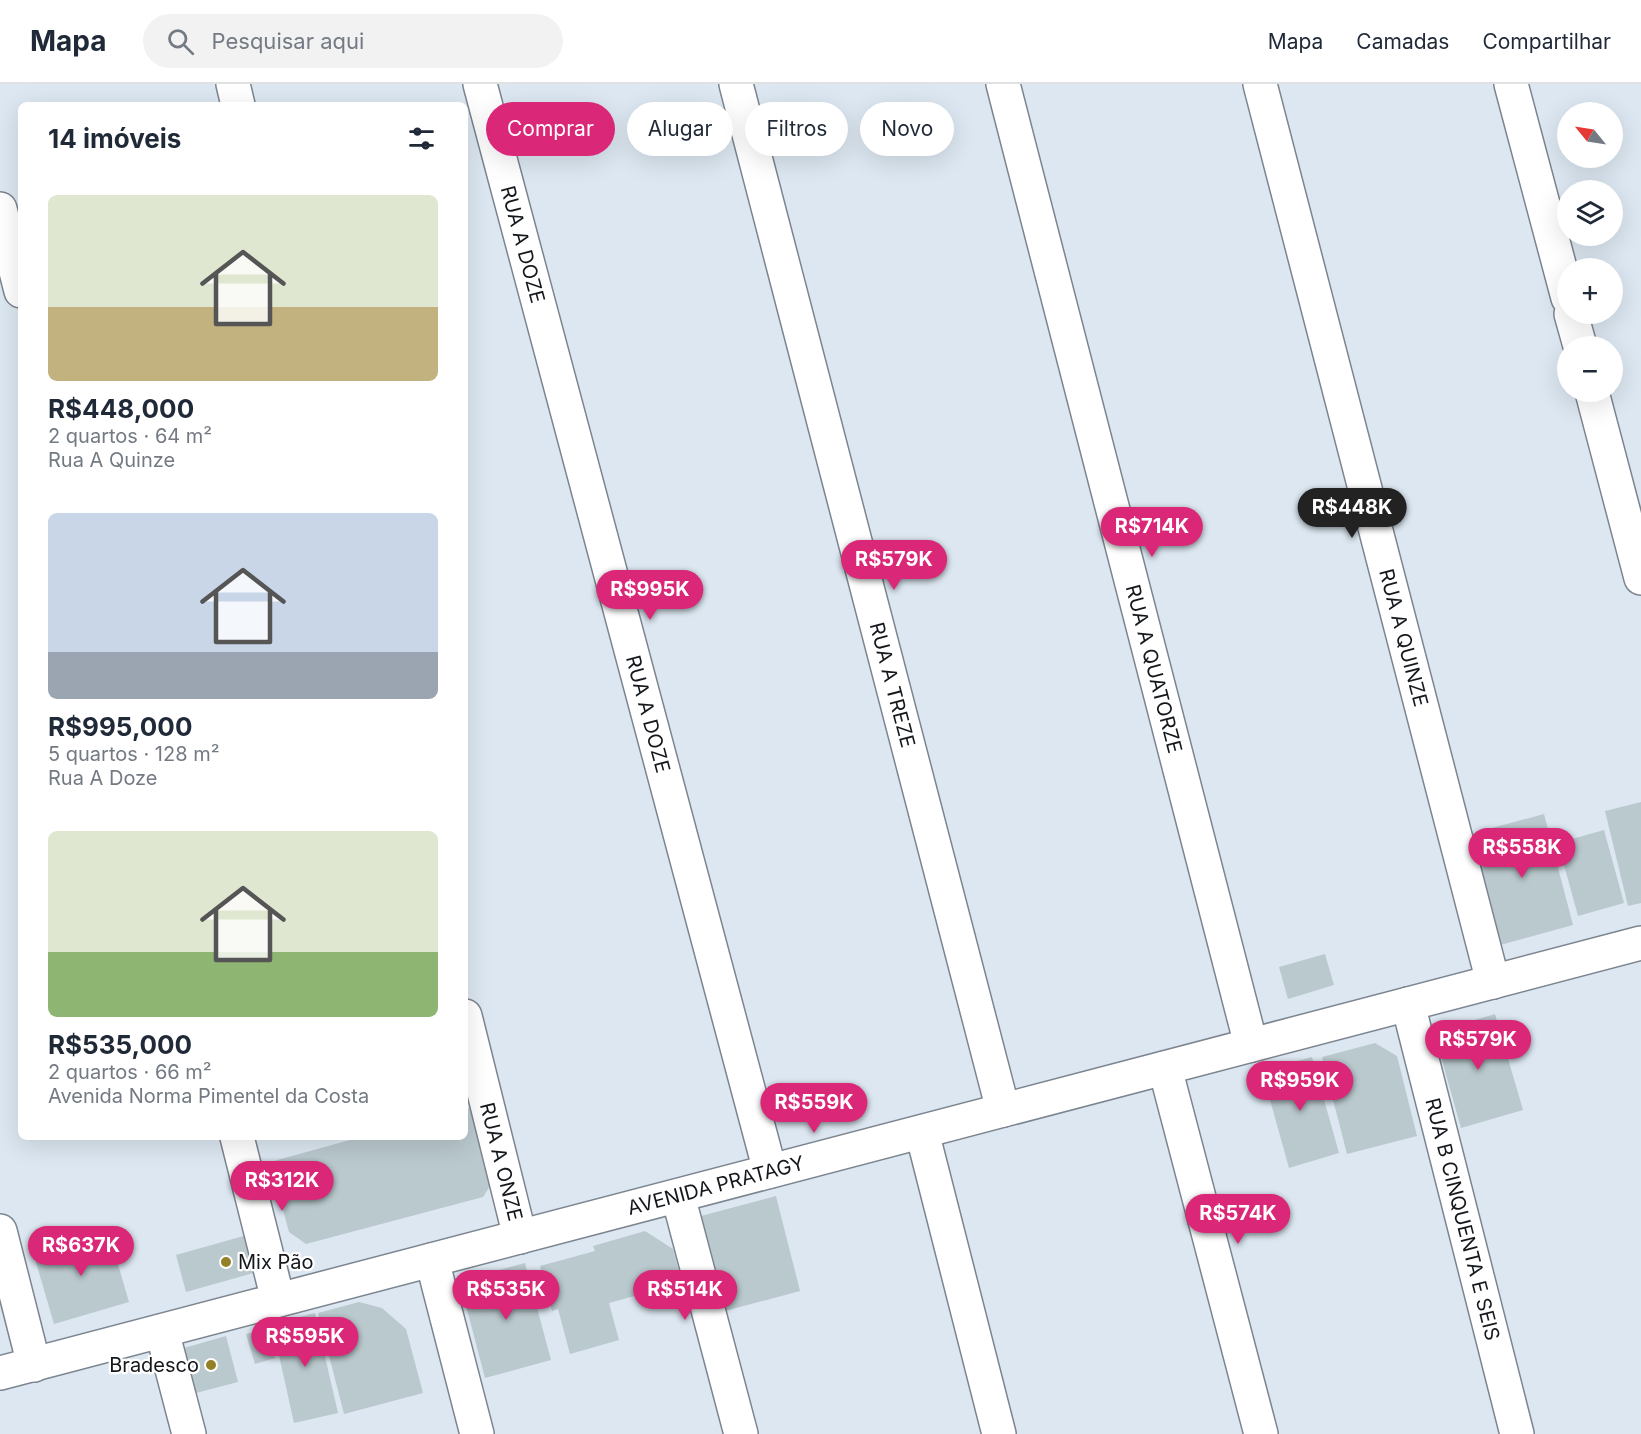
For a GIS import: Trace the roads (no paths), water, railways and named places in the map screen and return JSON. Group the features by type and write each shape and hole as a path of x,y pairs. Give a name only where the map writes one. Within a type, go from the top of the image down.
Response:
{"street":[{"path":"233,84 237,102"},
{"name":"RUA A DOZE","path":"480,84 770,1171"},
{"name":"RUA A TREZE","path":"736,84 1003,1110"},
{"name":"RUA A QUATORZE","path":"1003,84 1251,1045"},
{"name":"RUA A QUINZE","path":"1260,84 1493,982"},
{"path":"1511,84 1557,258"},
{"path":"0,209 18,279"},
{"path":"1595,402 1641,578"},
{"name":"AVENIDA PRATAGY","path":"0,1373 1493,982 1640,949"},
{"name":"RUA B CINQUENTA E SEIS","path":"1408,1004 1517,1434"},
{"name":"RUA A ONZE","path":"468,1028 520,1237"},
{"path":"1165,1068 1261,1434"},
{"path":"922,1132 999,1434"},
{"path":"238,1140 278,1300"},
{"path":"678,1196 741,1434"},
{"path":"0,1231 34,1365"},
{"path":"432,1260 477,1434"},
{"path":"162,1331 189,1434"}],"place":[{"name":"Mix Pão","path":"226,1262"},
{"name":"Bradesco","path":"211,1365"}]}
